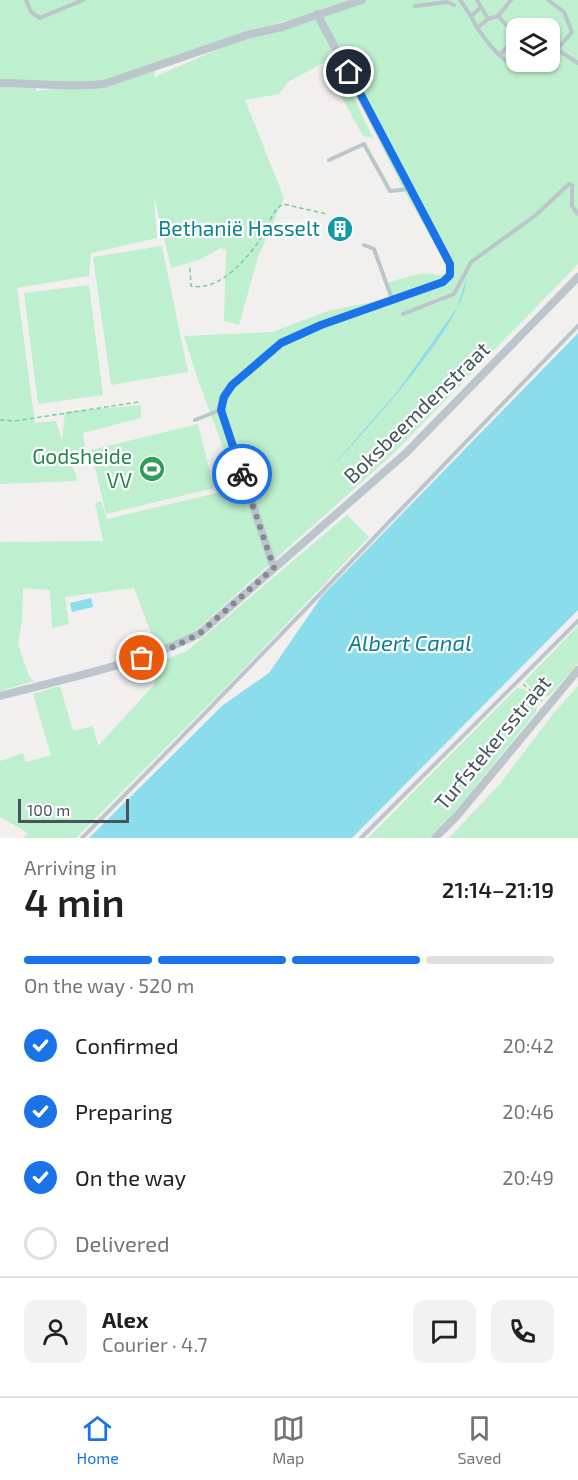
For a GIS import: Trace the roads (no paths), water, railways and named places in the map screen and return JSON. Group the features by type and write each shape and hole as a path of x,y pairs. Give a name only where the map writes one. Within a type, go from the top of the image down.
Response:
{"street":[{"path":"0,83 36,82 81,87 104,84 362,0"},
{"path":"274,568 221,410 224,397 232,385 281,343 321,325 443,282 450,275 450,264 317,14"},
{"name":"Boksbeemdenstraat","path":"0,696 173,647 199,634 406,453 578,277"},
{"name":"Turfstekersstraat","path":"435,838 456,817 578,670"}],"lane":[{"path":"26,0 31,12 40,18 82,0"},
{"path":"460,0 471,16 477,28 476,31 506,58"},
{"path":"477,0 488,19"},
{"path":"477,28 488,19 498,16 511,0"},
{"path":"548,0 564,12 571,24 572,32 560,47"},
{"path":"415,6 447,2 454,5"},
{"path":"471,16 482,7"},
{"path":"498,16 516,36 501,54"},
{"path":"560,51 578,63"},
{"path":"329,160 364,144 390,191 410,188"},
{"path":"403,314 454,294 471,262 536,215 568,184 572,185 574,195 572,206 578,214"},
{"path":"364,245 374,249 392,299"},
{"path":"82,838 186,734 379,530 578,326"},
{"path":"195,420 221,410"},
{"path":"361,838 578,621"}],"water":[{"path":"456,309 429,352 406,382 322,478 396,393"},
{"name":"Albert Canal","path":"578,333 578,610 352,838 89,838 223,705 269,673 322,596"},
{"path":"91,598 93,607 72,612 70,603"}],"place":[{"name":"Bethanië Hasselt","path":"340,229"},
{"name":"Godsheide VV","path":"152,469"}]}
